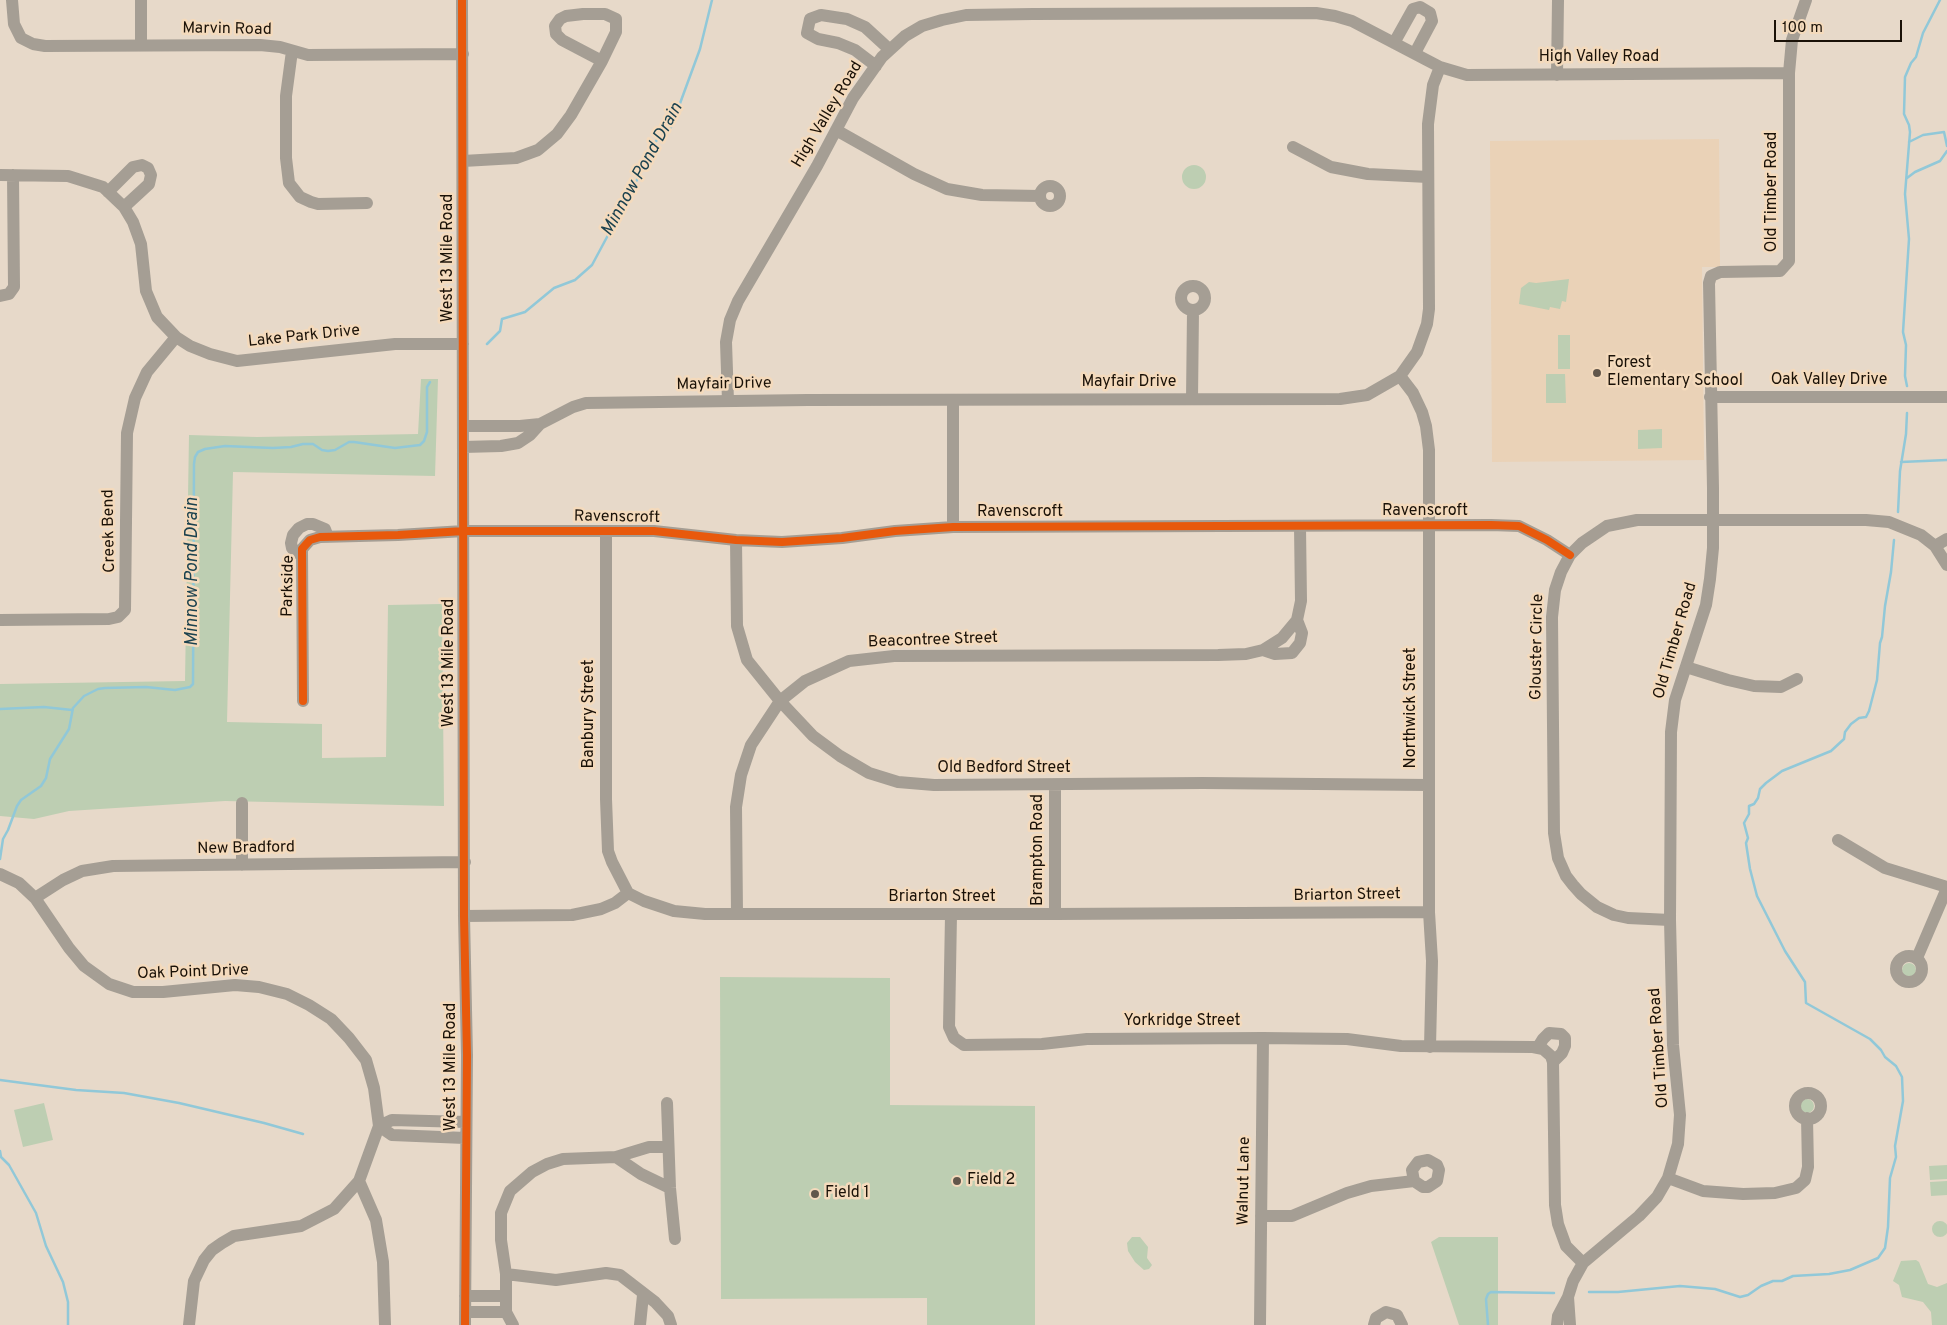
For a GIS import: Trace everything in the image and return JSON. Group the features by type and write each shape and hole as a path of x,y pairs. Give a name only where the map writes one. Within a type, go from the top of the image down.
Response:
{"street":[{"name":"Marvin Road","path":"12,0 14,24 22,38 32,44 45,46 260,45 280,47 308,55 462,54"},
{"path":"141,0 141,45"},
{"name":"West 13 Mile Road","path":"462,0 464,916 467,1056 465,1319"},
{"path":"1557,75 1558,0"},
{"name":"Old Timber Road","path":"1583,1263 1639,1216 1657,1197 1668,1178 1678,1144 1680,1115 1673,1045 1670,920 1671,732 1675,700 1706,605 1713,548 1709,283 1712,276 1720,272 1780,271 1788,261 1789,73 1792,40 1806,0"},
{"path":"1394,43 1413,9 1420,7 1430,13 1432,21 1415,53"},
{"path":"463,161 516,158 538,150 557,134 571,115 602,62 616,32 616,19 605,14 560,18 555,26 556,34 562,40 602,62"},
{"name":"High Valley Road","path":"728,401 726,342 730,320 738,301 854,98 876,66 890,49 912,32 942,20 966,15 1316,14 1335,16 1352,21 1440,67 1467,75 1789,73"},
{"path":"876,66 855,50 838,43 818,39 807,33 810,19 821,15 847,19 865,27 890,49"},
{"path":"292,51 286,96 286,158 289,183 300,197 310,202 318,204 367,203"},
{"name":"Mayfair Drive","path":"463,447 501,446 518,443 530,435 540,424 573,406 586,403 1354,398 1373,392 1400,376 1417,352 1427,324 1429,309 1428,124 1433,85 1440,67"},
{"path":"836,130 914,174 947,189 982,195 1040,196"},
{"path":"1293,147 1331,167 1368,174 1428,176"},
{"path":"108,192 133,167 142,165 148,168 151,176 148,184 124,207"},
{"name":"Lake Park Drive","path":"0,175 68,176 103,187 124,207 134,222 141,244 146,291 158,317 176,337 190,346 210,354 237,360 395,344 463,344"},
{"path":"0,296 9,294 14,287 13,175"},
{"path":"1192,400 1193,311"},
{"name":"Creek Bend","path":"0,620 109,619 118,617 126,610 126,433 135,398 148,372 176,337"},
{"name":"Northwick Street","path":"1400,376 1413,393 1422,412 1426,426 1428,450 1429,912 1432,961 1430,1047"},
{"name":"Oak Valley Drive","path":"1710,398 1947,397"},
{"path":"953,400 953,527"},
{"name":"Mayfair Drive","path":"463,426 540,424"},
{"name":"Glouster Circle","path":"1670,920 1628,918 1614,915 1597,907 1573,885 1566,876 1558,858 1554,833 1552,617 1555,590 1561,572 1570,555 1582,543 1607,526 1637,520 1881,521 1921,535 1935,546 1947,565"},
{"name":"Ravenscroft","path":"464,531 654,531 736,540 790,542 953,527 1519,526 1547,540 1570,555"},
{"name":"Beacontree Street","path":"737,914 736,807 741,775 751,746 780,701 805,681 849,661 894,656 1246,654 1263,650 1282,638 1297,620 1301,601 1300,527"},
{"name":"Parkside","path":"303,701 302,555 304,545 310,540 328,537 464,531"},
{"name":"Banbury Street","path":"606,531 606,799 608,850 628,893"},
{"path":"1935,546 1947,539"},
{"name":"Old Bedford Street","path":"736,540 736,613 738,635 747,660 780,701 813,736 840,756 869,773 898,782 934,785 1213,784 1429,786"},
{"name":"Beacontree Street","path":"1263,650 1275,654 1292,653 1300,643 1302,633 1297,620"},
{"path":"1686,667 1754,686 1781,687 1797,678"},
{"name":"Brampton Road","path":"1055,785 1055,914"},
{"path":"242,803 242,865"},
{"path":"1838,840 1885,868 1947,888 1917,958"},
{"name":"New Bradford","path":"35,898 63,880 82,871 113,866 465,862"},
{"name":"Oak Point Drive","path":"0,874 18,883 35,898 69,948 84,966 109,984 133,992 163,992 235,985 259,987 286,994 331,1019 366,1060 374,1088 379,1126 359,1181 334,1209 300,1226 234,1236 212,1250 199,1269 194,1281 190,1325"},
{"path":"464,916 572,915 601,909 628,893"},
{"name":"Briarton Street","path":"628,893 644,901 674,911 705,914 951,915 1429,912"},
{"name":"Yorkridge Street","path":"951,915 949,1027 954,1038 964,1045 1042,1044 1087,1039 1263,1038 1347,1039 1401,1046 1430,1047 1538,1047"},
{"path":"1553,1062 1562,1053 1565,1046 1565,1038 1561,1034 1549,1033 1538,1047 1547,1052 1553,1062 1555,1205 1558,1224 1566,1246 1583,1263 1558,1316 1557,1325"},
{"name":"Walnut Lane","path":"1260,1325 1263,1038"},
{"path":"667,1103 670,1188 675,1238"},
{"path":"1668,1178 1703,1191 1767,1193 1796,1188 1805,1180 1808,1168 1807,1118"},
{"path":"466,1122 392,1120 379,1126 392,1136 466,1138"},
{"path":"513,1325 506,1312 506,1274 501,1240 501,1213 510,1191 532,1172 563,1158 616,1156 649,1147 668,1147"},
{"path":"616,1156 641,1174 670,1188"},
{"path":"359,1181 376,1220 384,1262 385,1325"},
{"path":"1260,1216 1292,1216 1347,1193 1371,1186 1414,1181"},
{"path":"506,1274 556,1280 606,1273 620,1275 655,1302 668,1316 671,1325"},
{"path":"640,1325 643,1294"},
{"path":"465,1296 506,1296"},
{"path":"1568,1297 1570,1325"},
{"path":"465,1319 506,1312"},
{"path":"1374,1325 1376,1318 1386,1312 1397,1315 1402,1325"}],"shaded area":[{"name":"Forest Elementary School","path":"1719,139 1720,267 1702,267 1704,460 1492,462 1490,141"}],"green space":[{"path":"1194,165 1203,168 1206,177 1203,186 1194,189 1185,186 1182,177 1185,168"},
{"path":"1569,279 1566,302 1562,301 1560,309 1550,307 1549,310 1519,304 1521,288 1529,282 1536,283"},
{"path":"1558,335 1570,335 1570,369 1558,369"},
{"path":"1546,374 1565,374 1566,403 1546,403"},
{"path":"421,379 438,379 435,476 233,472 227,722 322,724 322,758 386,757 388,605 442,604 444,806 225,801 69,811 34,819 0,816 0,684 185,681 189,435 257,437 418,434"},
{"path":"1662,429 1662,448 1638,449 1638,430"},
{"path":"1906,963 1912,963 1916,970 1912,977 1906,977 1902,973 1902,967"},
{"path":"720,977 890,978 890,1105 1035,1106 1035,1325 927,1325 927,1298 721,1299"},
{"path":"1804,1099 1810,1099 1814,1106 1810,1113 1804,1113 1800,1109 1800,1103"},
{"path":"44,1103 53,1140 23,1147 14,1110"},
{"path":"1947,1165 1947,1179 1930,1180 1929,1166"},
{"path":"1947,1181 1947,1195 1931,1196 1930,1182"},
{"path":"1940,1221 1948,1229 1940,1237 1932,1229"},
{"path":"1132,1237 1140,1237 1148,1247 1147,1258 1152,1265 1149,1269 1144,1270 1135,1262 1128,1251 1127,1243"},
{"path":"1439,1237 1498,1237 1498,1325 1459,1325 1431,1242"},
{"path":"1916,1260 1919,1262 1928,1284 1937,1287 1947,1283 1947,1325 1932,1325 1931,1312 1923,1302 1902,1297 1899,1285 1893,1281 1901,1261"}],"waterway":[{"name":"Minnow Pond Drain","path":"487,344 500,331 502,319 525,312 554,288 575,280 592,265 656,141 671,127 700,49 712,0"},
{"path":"1907,386 1905,376 1906,345 1903,332 1909,239 1905,194 1910,132 1904,114 1905,77 1916,57 1923,33 1940,0"},
{"path":"1909,142 1923,135 1944,132 1947,146"},
{"path":"1907,178 1915,172 1940,161 1947,151"},
{"name":"Minnow Pond Drain","path":"0,859 3,839 17,806 21,800 41,786 46,778 50,759 69,729 73,708 84,696 98,689 105,688 146,687 175,690 190,687 193,684 194,464 198,452 225,446 273,448 303,444 313,444 322,450 328,451 335,450 349,442 395,448 420,445 424,441 427,432 427,387 430,382"},
{"path":"1898,512 1900,471 1906,434 1907,413"},
{"path":"1901,462 1947,460"},
{"path":"1589,1292 1618,1292 1680,1286 1715,1289 1740,1297 1748,1295 1761,1286 1773,1281 1782,1281 1793,1276 1829,1274 1850,1270 1878,1258 1885,1248 1890,1178 1896,1157 1895,1146 1903,1101 1902,1077 1896,1066 1885,1057 1870,1039 1806,1003 1805,982 1785,951 1757,896 1750,869 1746,843 1748,838 1744,823 1749,814 1749,806 1754,804 1760,789 1766,783 1782,771 1831,751 1844,739 1845,732 1851,724 1859,718 1866,717 1877,680 1894,540"},
{"path":"0,709 44,707 72,710"},
{"path":"0,1080 76,1090 124,1093 179,1103 303,1134"},
{"name":"Minnow Pond Drain","path":"0,1151 1,1157 9,1165 36,1213 46,1246 63,1282 68,1302 68,1325"},
{"path":"1488,1325 1486,1299 1491,1292 1554,1293"}],"cycle path":[{"path":"462,0 464,916 467,1055 465,1325"},
{"path":"303,701 302,549 310,540 320,537 464,531 654,531 736,540 782,542 953,527 1491,525 1519,526 1547,540 1570,555"}],"place":[{"name":"Forest Elementary School","path":"1597,373"},
{"name":"Field 2","path":"957,1181"},
{"name":"Field 1","path":"815,1194"}]}
